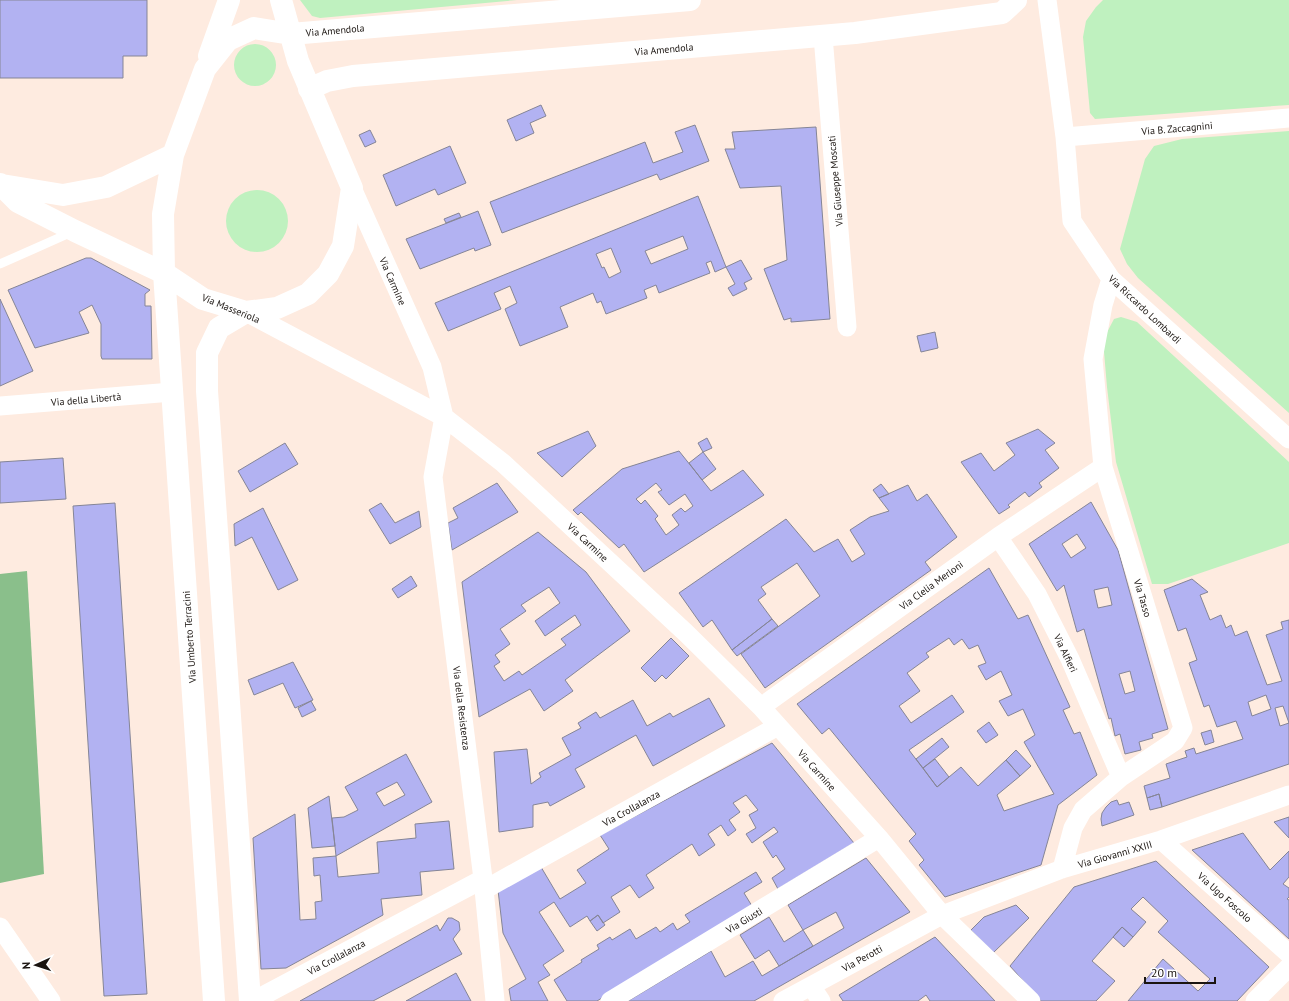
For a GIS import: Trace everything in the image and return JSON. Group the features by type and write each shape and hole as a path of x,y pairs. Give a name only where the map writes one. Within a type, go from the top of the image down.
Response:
{"street":[{"path":"205,69 229,0"},
{"name":"Via Carmine","path":"281,0 298,61 309,89 432,367 444,417 509,468 686,633 761,707 879,838 942,914 1031,1001"},
{"name":"Via Amendola","path":"205,69 228,40 254,28 291,34 551,6 690,0"},
{"name":"Via Amendola","path":"309,89 327,81 353,76 855,33 1002,13 1016,0"},
{"name":"Via Riccardo Lombardi","path":"1047,0 1065,137 1072,221 1110,279 1289,439"},
{"name":"Via Giuseppe Moscati","path":"823,36 847,327"},
{"name":"Via Umberto Terracini","path":"205,69 173,155 163,214 164,273 214,1001"},
{"name":"Via B. Zaccagnini","path":"1065,137 1289,118"},
{"path":"1,184 63,195 106,187 173,155"},
{"name":"Via Masseriola","path":"1,184 18,202 164,273 203,299 246,312 444,417"},
{"path":"252,1001 210,439 206,353 219,328 246,312 277,308 308,294 328,274 343,246 352,188"},
{"name":"Via Tasso","path":"1062,869 1073,828 1083,810 1122,777 1175,741 1182,728 1103,467 1093,358 1103,305 1110,279"},
{"name":"Via della Libertà","path":"0,406 172,392"},
{"name":"Via della Resistenza","path":"444,417 433,477 483,884 495,1001"},
{"name":"Via Clelia Merloni","path":"761,707 998,537 1103,467"},
{"name":"Via Alfieri","path":"998,537 1037,594 1070,660 1122,777"},
{"name":"Via Crollalanza","path":"252,1001 483,884 778,726"},
{"name":"Via Giovanni XXIII","path":"942,914 1062,869 1161,840 1289,795"},
{"name":"Via Giusti","path":"610,1001 879,838"},
{"name":"Via Ugo Foscolo","path":"1161,840 1289,954"},
{"name":"Via Perotti","path":"783,1001 816,993 942,914"},
{"path":"0,926 50,1001"},
{"path":"1255,1001 1289,967"}],"lane":[{"path":"0,264 75,231"}],"green space":[{"path":"300,0 517,0 320,18 312,16"},
{"path":"1103,0 1289,0 1289,105 1095,119 1090,113 1083,37 1086,21"},
{"path":"255,44 270,50 276,65 270,80 255,86 240,80 234,65 240,50"},
{"path":"1289,131 1289,413 1138,278 1127,264 1120,249 1145,159 1154,146 1182,139"},
{"path":"257,190 269,192 279,199 286,209 288,221 286,233 279,243 269,250 257,252 245,250 235,243 228,233 226,221 228,209 235,199 245,192"},
{"path":"1121,317 1137,322 1289,462 1289,543 1168,584 1152,584 1116,462 1107,387 1103,340 1114,319"},
{"path":"27,571 44,874 0,883 0,574"}],"building":[{"path":"0,0 147,0 147,56 123,56 123,78 0,78"},
{"path":"541,105 546,116 530,123 534,133 516,141 507,120"},
{"path":"695,125 709,161 660,180 657,174 502,233 490,202 645,142 653,163 683,152 675,132"},
{"path":"816,127 830,319 791,322 791,318 784,320 764,269 787,260 781,186 740,188 725,149 735,149 732,132"},
{"path":"370,130 376,142 365,147 359,135"},
{"path":"450,146 466,183 438,195 435,189 396,206 383,175"},
{"path":"698,196 726,267 715,272 711,261 706,263 710,273 659,293 656,285 644,290 647,298 606,314 601,301 597,303 593,293 560,307 568,327 520,346 505,309 517,303 510,286 494,293 501,309 448,331 435,303","holes":["683,236 688,249 651,264 645,251","611,248 621,272 609,278 604,267 602,268 596,254"]},
{"path":"478,211 491,245 475,251 474,248 420,269 406,239"},
{"path":"459,213 461,217 446,223 444,219"},
{"path":"86,258 91,258 150,290 145,294 145,306 151,306 152,359 102,359 101,324 92,305 79,312 89,333 35,348 8,290"},
{"path":"741,260 752,279 744,283 747,289 733,296 728,288 735,284 726,267"},
{"path":"0,299 33,371 0,386"},
{"path":"935,332 938,348 921,352 917,336"},
{"path":"1038,429 1055,443 1045,450 1059,468 1039,483 1042,487 1029,497 1025,492 1008,505 1010,507 999,514 961,462 981,453 994,471 1015,455 1006,443"},
{"path":"588,431 596,446 562,477 537,453"},
{"path":"707,438 712,448 703,452 698,443"},
{"path":"285,443 298,464 250,492 238,471"},
{"path":"679,451 711,491 743,470 764,495 644,572 624,544 619,548 581,512 578,515 573,510 622,469","holes":["656,483 662,490 658,492 669,505 685,494 693,506 685,512 681,508 672,515 679,525 666,535 655,519 658,516 645,500 641,504 636,499"]},
{"path":"703,452 716,469 702,480 689,463"},
{"path":"63,458 66,499 0,503 0,462"},
{"path":"497,483 518,512 452,550 448,523 458,518 453,508"},
{"path":"881,484 889,494 879,498 873,490"},
{"path":"908,485 917,501 927,494 957,537 925,562 931,570 765,688 741,654 820,596 797,563 761,587 766,594 758,600 772,619 732,650 712,620 703,627 679,593 786,519 814,552 838,539 852,562 865,554 850,530 870,517 889,511 879,498"},
{"path":"1091,502 1118,550 1168,729 1152,734 1153,738 1139,742 1141,750 1125,754 1120,734 1115,736 1084,629 1077,632 1064,585 1057,591 1029,544","holes":["1077,534 1086,548 1071,558 1062,544","1108,587 1112,605 1098,608 1094,590","1130,671 1135,691 1125,694 1119,674"]},
{"path":"115,503 147,994 104,996 73,506"},
{"path":"381,503 395,523 419,511 421,527 390,544 369,510"},
{"path":"263,508 298,580 278,590 252,537 235,546 234,524"},
{"path":"538,532 586,572 630,631 565,680 573,691 544,711 530,689 479,717 462,582","holes":["549,587 560,603 535,621 545,636 575,615 581,625 561,639 566,645 522,675 519,671 504,681 494,666 500,662 495,655 510,644 500,629 526,611 521,605"]},
{"path":"989,568 1018,619 1028,615 1070,707 1063,710 1074,734 1080,732 1097,775 1058,805 1041,865 945,897 919,865 924,860 909,841 916,834 829,728 822,734 797,704","holes":["949,638 954,645 962,639 969,649 978,645 986,663 978,666 986,680 1001,671 1012,695 999,701 1008,716 1023,709 1035,735 1024,742 1054,794 1004,811 997,795 1020,776 1006,760 978,786 961,767 937,787 909,750 964,712 952,695 911,723 899,706 920,691 907,673 929,657 926,653"]},
{"path":"411,576 417,586 398,598 392,589"},
{"path":"1192,579 1208,592 1200,595 1210,620 1221,615 1226,628 1231,625 1235,636 1247,631 1267,685 1282,681 1266,635 1283,629 1281,622 1289,620 1289,723 1289,764 1162,807 1159,794 1147,798 1144,786 1170,778 1166,764 1187,757 1185,751 1194,748 1196,754 1243,739 1236,721 1217,727 1209,705 1204,707 1189,663 1197,660 1186,628 1178,631 1164,590","holes":["1266,695 1271,709 1252,716 1248,702","1283,706 1289,723 1280,726 1275,708"]},
{"path":"772,619 778,626 737,656 732,650"},
{"path":"671,638 689,656 666,679 662,675 655,682 641,668"},
{"path":"293,662 313,700 295,708 283,683 254,695 248,680"},
{"path":"709,698 725,726 653,766 636,735 575,769 585,787 550,806 548,802 533,805 533,827 499,832 494,752 527,749 531,784 541,777 539,773 571,755 562,738 581,728 578,723 596,712 600,718 633,700 647,726 670,713 673,717"},
{"path":"311,701 316,710 302,717 298,708"},
{"path":"989,722 998,735 986,743 977,731"},
{"path":"1211,730 1214,742 1205,745 1201,733"},
{"path":"942,738 949,747 923,768 916,759"},
{"path":"772,743 854,843 778,889 772,878 785,869 776,855 773,858 763,842 778,832 774,827 752,843 746,834 756,828 749,815 758,810 746,795 733,803 740,812 729,820 736,830 728,836 721,825 708,834 715,845 699,856 692,844 646,875 654,888 639,898 630,885 611,897 620,912 603,923 598,915 590,921 587,916 570,927 554,902 539,912 564,951 543,965 550,975 538,982 548,1001 511,1001 509,989 526,979 503,933 498,890 541,867 560,899 586,883 577,870 609,849 600,835"},
{"path":"1016,750 1031,766 1020,776 1006,760"},
{"path":"406,754 432,802 336,856 332,818 344,817 358,810 345,787","holes":["397,782 405,795 384,806 376,793"]},
{"path":"935,759 949,777 937,787 923,768"},
{"path":"1159,794 1162,807 1150,810 1147,798"},
{"path":"329,796 335,846 312,848 308,808"},
{"path":"1117,800 1119,805 1129,802 1134,815 1102,826 1102,813 1111,802"},
{"path":"295,814 300,920 316,919 315,902 322,901 320,875 314,876 313,858 336,856 338,877 379,873 377,842 416,838 415,824 449,821 454,869 420,872 422,895 381,899 383,915 286,968 261,969 253,838"},
{"path":"1289,817 1289,838 1274,822"},
{"path":"1243,833 1270,870 1289,851 1289,877 1283,884 1289,888 1289,897 1287,899 1289,900 1289,939 1192,850"},
{"path":"866,858 910,912 754,1001 628,1001 711,951 725,977 753,961 762,976 844,928 836,912 803,930 788,905"},
{"path":"1156,861 1269,967 1237,1001 1128,1001 1163,959 1198,991 1210,979 1158,932 1168,921 1143,897 1131,909 1146,922 1133,937 1122,927 1092,961 1115,981 1096,1001 1041,1001 1010,966 1074,887"},
{"path":"756,872 762,882 744,893 752,906 597,1001 567,1001 554,980 599,949 597,945 610,937 612,940 630,929 636,939 656,927 660,932 673,923 677,930 690,922 685,915"},
{"path":"1016,905 1029,918 993,953 971,930 984,917"},
{"path":"598,915 605,925 597,931 590,921"},
{"path":"769,917 784,942 803,930 813,946 779,966 769,950 755,959 740,935"},
{"path":"448,918 452,918 459,922 460,930 453,939 462,954 373,1001 300,1001 437,925 440,931"},
{"path":"1122,927 1133,937 1124,947 1113,937"},
{"path":"935,937 995,1001 930,1001 926,995 918,1001 843,1001 839,995"},
{"path":"456,973 471,1001 406,1001"}]}
